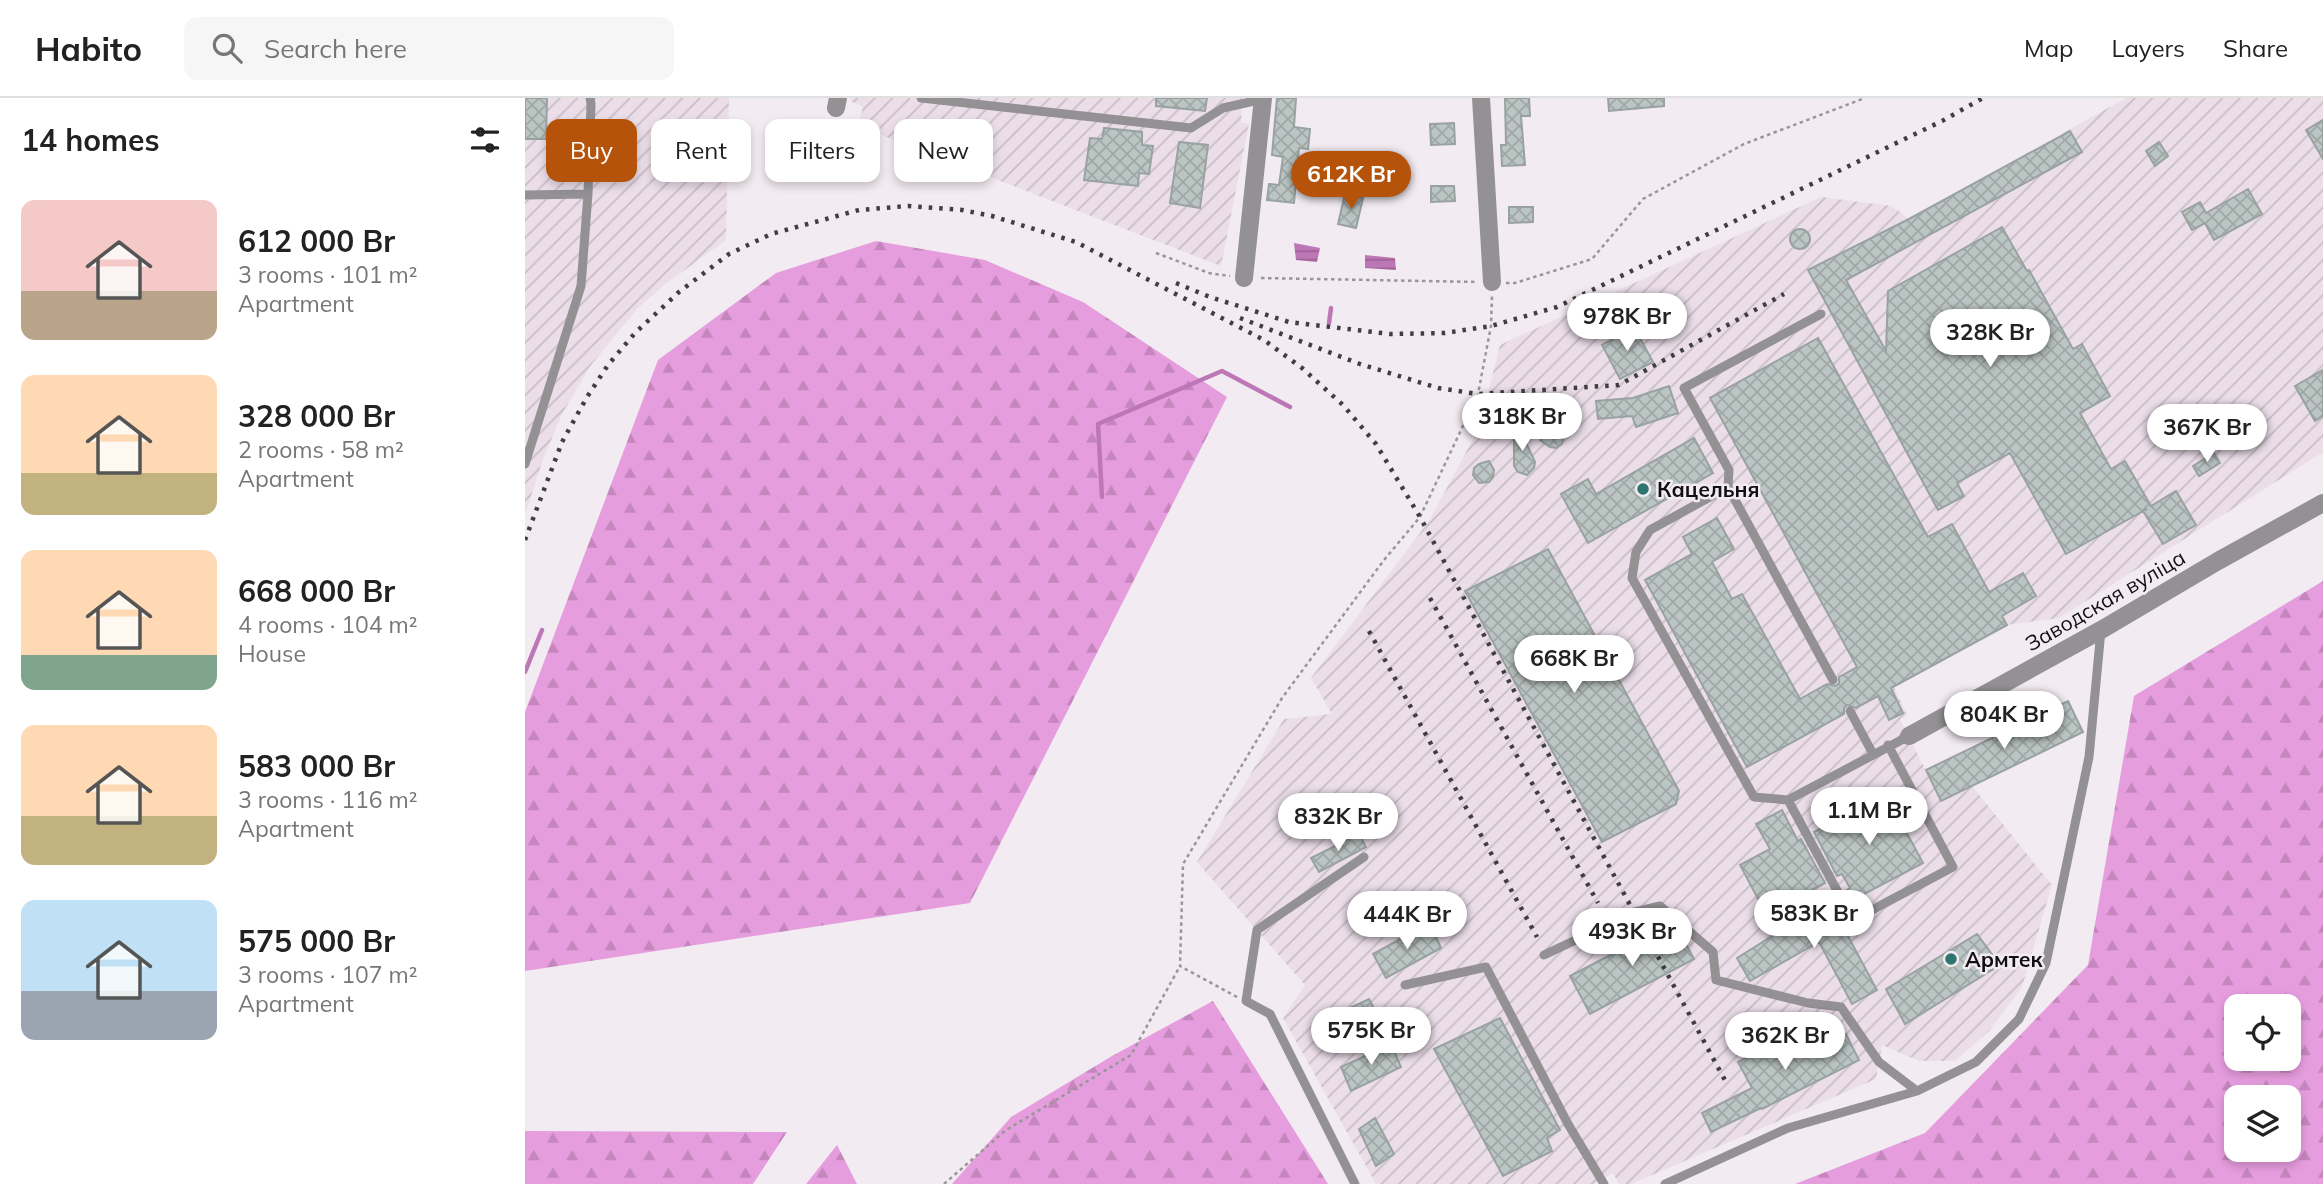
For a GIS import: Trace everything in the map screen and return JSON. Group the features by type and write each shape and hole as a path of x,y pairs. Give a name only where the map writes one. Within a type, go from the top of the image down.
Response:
{"street":[{"path":"1244,278 1263,98"},
{"path":"1481,98 1492,282"},
{"name":"Заводская вуліца","path":"1909,736 2323,503"}],"lane":[{"path":"525,464 581,286 588,194 590,98"},
{"path":"921,98 1191,128 1223,108 1263,98"},
{"path":"525,195 588,194"},
{"path":"1821,314 1685,388 1729,470 1728,486 1833,680"},
{"path":"1728,486 1650,530 1636,552 1632,578 1753,797 1788,800 1909,736"},
{"path":"1665,1184 1788,1128 1917,1091 1976,1062 2019,1019 2046,963 2089,757 2101,630"},
{"path":"1850,711 1873,754"},
{"path":"1788,800 1853,920 1953,867 1888,745"},
{"path":"1355,1184 1269,1014 1246,1001 1257,930 1364,857"},
{"path":"1544,955 1635,912 1660,906 1713,952 1716,980 1808,1003 1841,1007 1879,1062 1917,1091"},
{"path":"1405,985 1486,967 1568,1124 1604,1184"}],"path":[{"path":"1156,253 1209,273 1244,278 1515,283 1592,259 1643,199 1744,145 1865,98"},
{"path":"944,1184 1006,1130 1131,1055 1180,966 1183,864 1282,698 1384,560 1420,517 1478,394 1491,326 1492,282"},
{"path":"1180,966 1246,1001"}],"shaded area":[{"path":"525,98 729,98 729,119 651,119 651,182 727,182 726,240 664,285 637,309 591,365 562,414 543,459 525,515"},
{"path":"851,98 1242,98 1241,122 1249,124 1221,266 993,178 993,119 894,119 894,140 880,134 880,119 860,119 863,107 850,101"},
{"path":"2126,98 2323,98 2323,452 2059,618 2007,625 1894,687 1907,715 1900,719 1941,801 1972,786 2052,885 2022,987 1989,1031 1955,1061 1919,1061 1882,1045 1876,1079 1631,1184 1619,1184 1613,1173 1594,1184 1376,1184 1283,1018 1305,985 1197,862 1284,719 1332,714 1311,678 1429,521 1479,428 1500,345 1821,197 1892,206 1909,219"},
{"path":"1294,243 1320,248 1317,262 1296,260"},
{"path":"1365,255 1395,258 1396,270 1365,268"}],"green space":[{"path":"876,241 985,260 1083,302 1227,397 970,903 525,971 525,712 658,360 776,273"},
{"path":"2323,581 2323,1184 1795,1184 1925,1133 2088,965 2134,696"},
{"path":"1213,1001 1328,1184 952,1184 1011,1117 1112,1056"},
{"path":"525,1131 787,1132 753,1184 525,1184"},
{"path":"837,1145 857,1184 806,1184"}],"building":[{"path":"525,98 547,98 546,139 525,139"},
{"path":"1156,98 1207,98 1205,111 1156,106"},
{"path":"1277,98 1296,98 1294,127 1310,129 1308,149 1299,148 1294,203 1267,200 1269,184 1279,185 1283,157 1272,155"},
{"path":"1505,98 1529,98 1530,116 1521,116 1525,165 1502,166 1501,145 1506,145"},
{"path":"1608,98 1664,98 1664,106 1609,111"},
{"path":"2323,120 2323,159 2306,130"},
{"path":"1454,123 1455,144 1431,145 1430,124"},
{"path":"1104,128 1142,132 1142,145 1153,146 1149,174 1139,173 1138,186 1084,180 1090,138 1102,139"},
{"path":"2070,131 2082,152 1846,280 1886,351 1888,291 2002,227 2073,349 2082,344 2110,396 2080,413 2111,469 2125,461 2151,506 2176,491 2196,525 2163,544 2143,511 2066,554 2010,453 1957,483 1964,496 1938,510 1808,270 1909,219"},
{"path":"1179,142 1208,145 1200,208 1170,203"},
{"path":"2159,142 2168,156 2155,166 2146,151"},
{"path":"1431,186 1454,186 1455,201 1431,202"},
{"path":"2248,189 2262,214 2214,240 2205,223 2192,230 2182,212 2200,202 2206,213"},
{"path":"1345,194 1363,198 1356,228 1338,224"},
{"path":"1509,207 1533,207 1533,222 1509,223"},
{"path":"1796,229 1804,229 1810,239 1804,249 1796,249 1790,243 1790,235"},
{"path":"1634,327 1653,362 1620,379 1602,345"},
{"path":"1818,338 1928,537 1952,524 1989,592 2023,573 2036,596 2002,616 2007,625 1891,688 1903,713 1889,720 1878,696 1856,708 1847,705 1844,714 1747,767 1645,580 1692,554 1683,537 1717,518 1734,549 1712,562 1732,599 1742,594 1800,699 1827,684 1836,686 1839,677 1857,667 1710,398"},
{"path":"2323,370 2323,416 2315,421 2295,386"},
{"path":"1669,386 1678,413 1636,427 1632,416 1598,419 1596,401 1633,398"},
{"path":"1521,400 1528,402 1532,408 1525,425 1511,412 1512,406"},
{"path":"1514,417 1535,462 1534,468 1527,475 1518,472 1514,466"},
{"path":"1553,427 1560,429 1564,435 1562,444 1556,448 1540,440 1547,430"},
{"name":"Кацельня","path":"1694,438 1713,473 1588,543 1561,494 1588,479 1596,494"},
{"path":"2214,453 2220,463 2199,476 2193,466"},
{"path":"1489,461 1494,470 1493,477 1489,482 1479,483 1473,475 1474,468"},
{"path":"1548,549 1679,791 1676,804 1602,842 1465,591"},
{"path":"2068,701 2083,732 1941,801 1926,770"},
{"path":"1886,794 1923,863 1851,901 1845,891 1850,888 1842,874 1837,876 1814,832"},
{"path":"1782,810 1825,883 1766,914 1740,865 1770,849 1756,824"},
{"path":"1359,834 1366,847 1319,872 1311,858"},
{"path":"1833,898 1838,908 1834,910 1877,990 1852,1004 1819,942 1750,981 1737,958"},
{"path":"1430,923 1441,948 1386,978 1373,954"},
{"path":"1670,924 1680,933 1694,959 1590,1014 1570,976"},
{"path":"1977,934 2000,965 1905,1024 1886,989"},
{"path":"1369,999 1376,1012 1386,1008 1391,1018 1328,1048 1316,1024"},
{"path":"1500,1018 1560,1130 1547,1138 1552,1151 1503,1176 1434,1049"},
{"path":"1822,1019 1833,1041 1846,1034 1859,1060 1711,1132 1702,1113 1752,1088 1738,1062"},
{"path":"1391,1044 1401,1067 1351,1091 1341,1067"},
{"path":"1375,1118 1394,1154 1376,1166 1359,1129"}],"waterway":[{"path":"1329,323 1331,308"},
{"path":"1102,497 1098,424 1222,371 1290,407"},
{"path":"525,672 542,630"}],"railway":[{"path":"1176,283 1210,297 1289,322 1390,334 1445,333 1491,326 1557,307 1942,121 1983,98"},
{"path":"525,540 562,442 608,365 635,333 679,292 729,254 771,234 859,210 908,206 962,210 992,216 1076,242 1264,340 1302,368 1343,405 1376,444 1420,517 1727,1084"},
{"path":"1240,318 1360,364 1438,388 1478,394 1619,385 1784,294"},
{"path":"1430,598 1598,903"},
{"path":"1369,631 1537,937"}],"place":[{"name":"Кацельня","path":"1643,489"},
{"name":"Армтек","path":"1951,959"}]}
